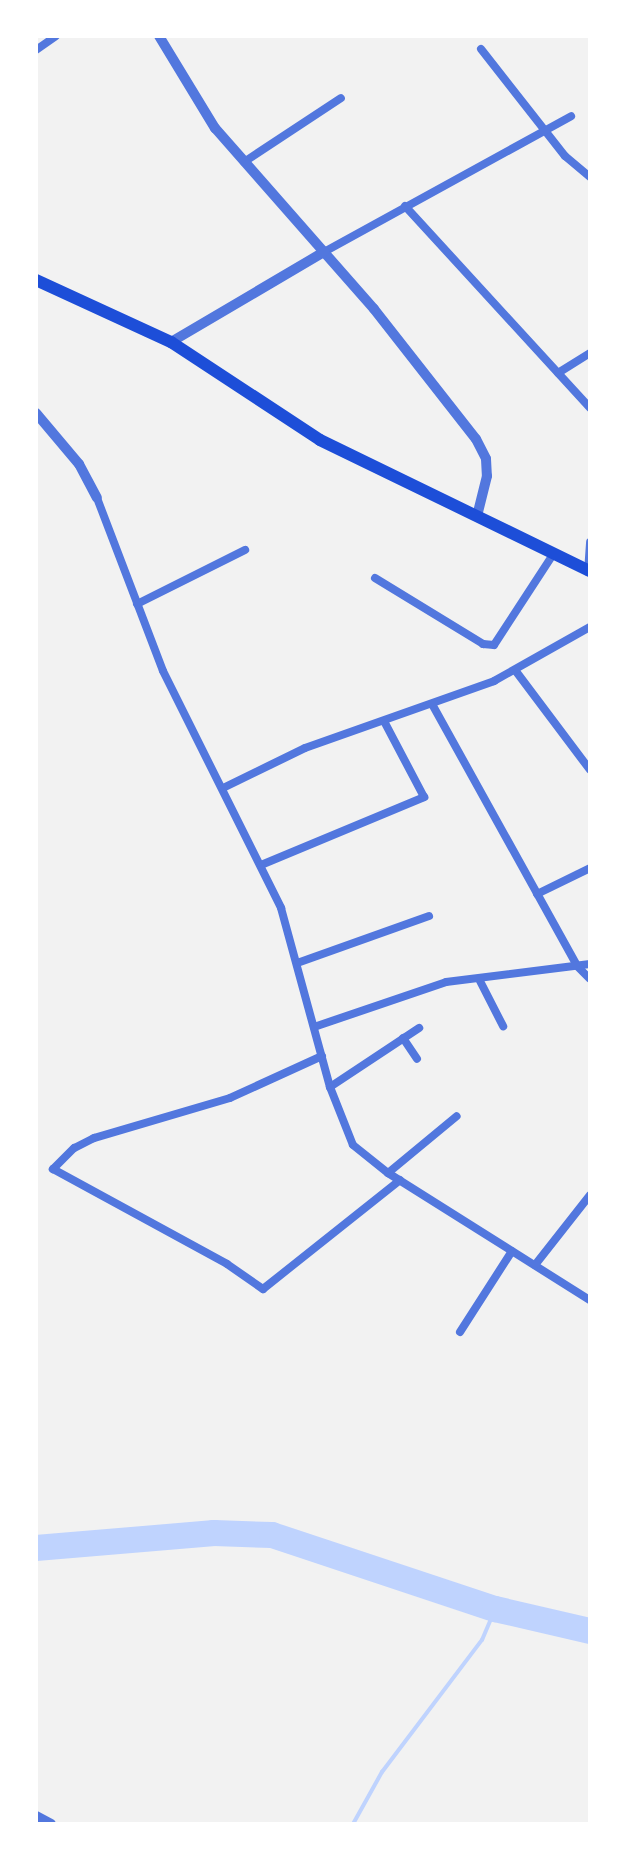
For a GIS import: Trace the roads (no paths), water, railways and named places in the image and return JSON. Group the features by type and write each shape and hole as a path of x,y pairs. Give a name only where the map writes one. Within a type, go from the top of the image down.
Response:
{"highway":[{"path":"36,280 171,342 320,440 589,572"}],"street":[{"path":"36,50 56,36"},
{"path":"159,36 215,128 324,252 476,439 486,459 487,476 477,516"},
{"path":"481,49 543,128 590,177"},
{"path":"244,162 341,98"},
{"path":"171,342 543,128 571,116"},
{"path":"405,206 590,408"},
{"path":"558,373 590,353"},
{"path":"36,413 79,464 97,498 163,671 261,865 300,962 330,1087 353,1145 388,1173 590,1300"},
{"path":"589,572 590,542"},
{"path":"137,604 245,550"},
{"path":"375,578 483,644 494,645 554,553"},
{"path":"223,788 305,748 432,704 515,670 590,627"},
{"path":"515,670 590,770"},
{"path":"432,704 577,966 590,979"},
{"path":"261,865 424,797 384,721"},
{"path":"537,894 590,868"},
{"path":"300,962 429,916"},
{"path":"314,1027 420,988 590,964"},
{"path":"480,981 503,1026"},
{"path":"330,1087 419,1028"},
{"path":"403,1038 417,1059"},
{"path":"322,1056 230,1098 94,1138 74,1148 53,1169 227,1264 263,1289 400,1180"},
{"path":"388,1173 457,1116"},
{"path":"535,1265 590,1195"},
{"path":"460,1332 512,1251"},
{"path":"36,1816 51,1824"}],"waterway":[{"path":"36,1548 214,1533 272,1535 495,1609 590,1631"},
{"path":"353,1824 382,1772 482,1640 495,1609"}]}
